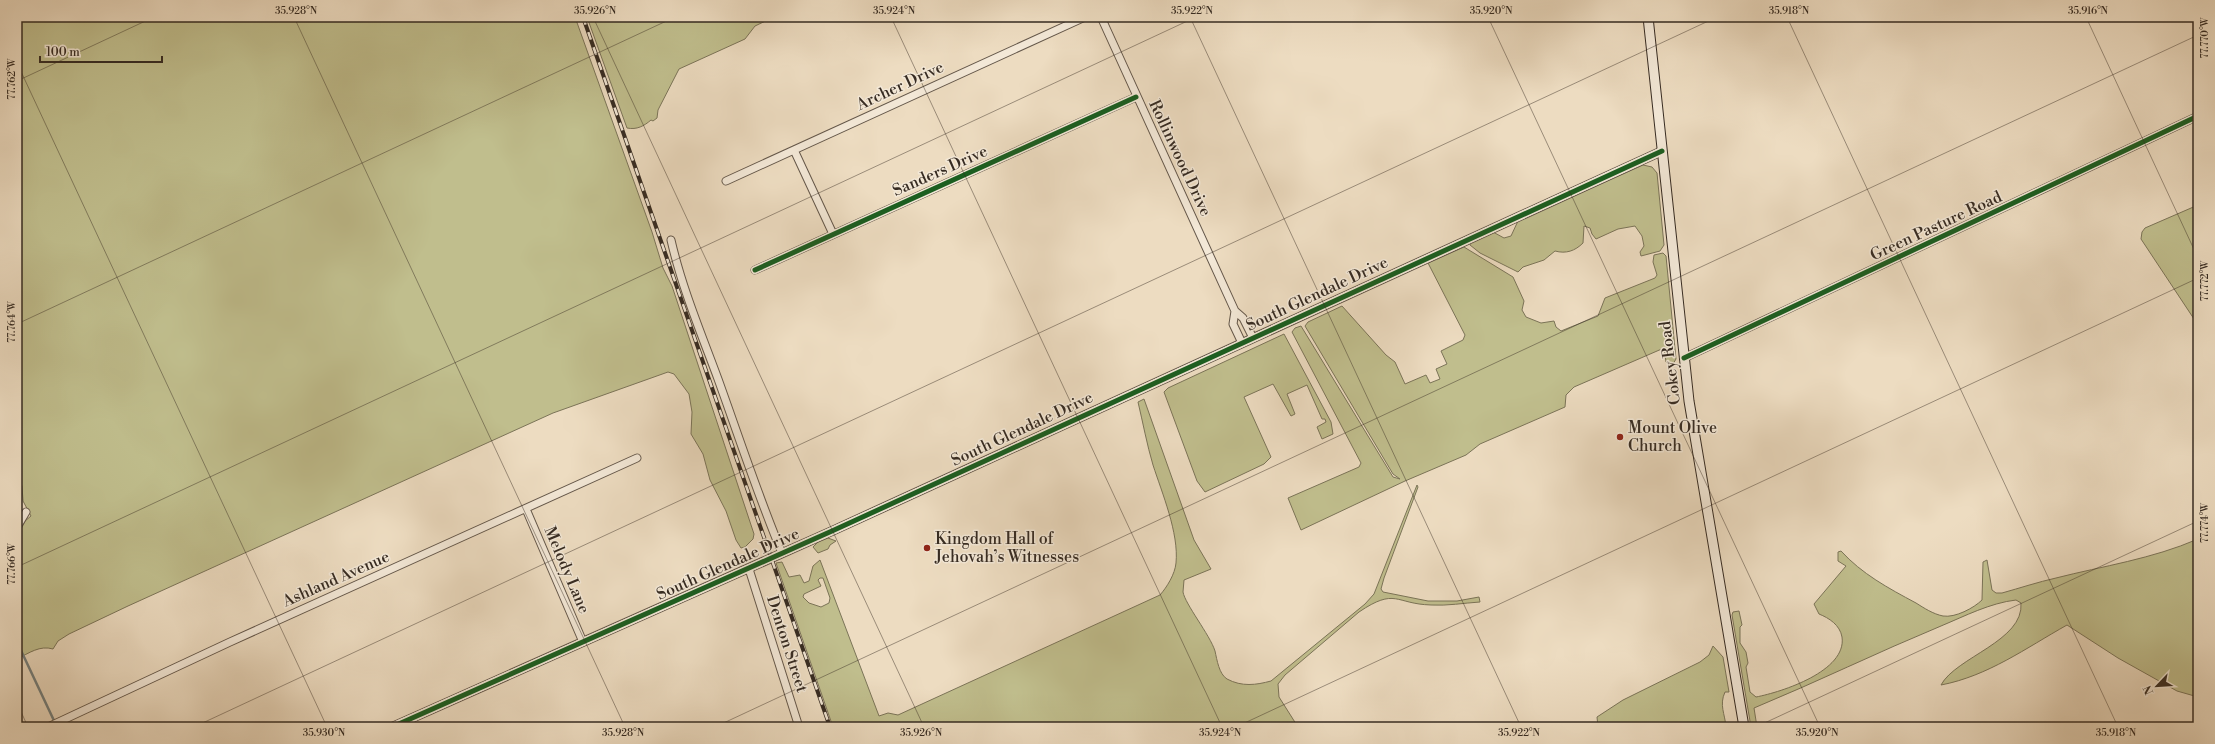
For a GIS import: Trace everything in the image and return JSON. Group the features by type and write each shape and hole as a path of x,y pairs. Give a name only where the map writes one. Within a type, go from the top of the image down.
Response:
{"main road":[{"name":"Cokey Road","path":"1648,17 1684,358 1699,464 1744,727"}],"street":[{"name":"Archer Drive","path":"726,181 1085,17"},
{"name":"Rollinwood Drive","path":"1101,17 1235,311 1243,318 1253,338"},
{"name":"Sanders Drive","path":"755,270 1136,96"},
{"name":"Green Pasture Road","path":"1684,358 2198,116"},
{"path":"794,150 833,234"},
{"name":"South Glendale Drive","path":"392,727 749,569 1662,151"},
{"path":"671,240 680,275 743,447 765,513 782,553"},
{"name":"Rollinwood Drive","path":"1235,311 1233,324 1242,343"},
{"name":"Ashland Avenue","path":"48,727 230,642 637,458"},
{"name":"Melody Lane","path":"526,509 583,642"},
{"path":"17,527 26,512"},
{"name":"Denton Street","path":"749,569 799,727"}],"shaded area":[{"path":"17,17 575,17 652,232 663,268 672,286 754,534 753,539 745,547 741,548 736,540 726,511 710,480 703,454 691,434 692,412 689,394 674,374 668,372 553,413 128,606 69,634 58,641 53,649 39,649 17,659 17,537 25,521 31,516 23,501 22,486 17,479"},
{"path":"587,17 774,17 755,26 745,39 679,69 658,110 657,118 640,127 627,128"},
{"path":"1643,165 1652,167 1657,173 1664,245 1660,251 1641,256 1640,252 1644,246 1642,236 1635,226 1618,229 1596,239 1590,228 1584,226 1583,243 1577,248 1567,252 1555,251 1544,260 1523,267 1518,272 1480,253 1470,245 1470,243 1493,232 1504,238 1511,236 1518,221"},
{"path":"2198,205 2198,325 2141,239 2142,232 2145,228"},
{"path":"1464,247 1513,277 1524,301 1522,310 1526,317 1541,323 1554,321 1556,327 1561,331 1598,316 1605,298 1655,278 1657,275 1653,262 1654,255 1663,253 1666,256 1676,359 1670,366 1666,362 1664,348 1574,387 1566,395 1565,407 1480,444 1466,455 1405,481 1301,530 1288,498 1359,467 1361,463 1292,332 1295,328 1301,326 1393,477 1400,479 1393,474 1305,326 1308,322 1342,306 1386,355 1395,362 1405,384 1426,375 1430,383 1440,379 1436,369 1447,364 1441,351 1463,340 1465,335 1428,263"},
{"path":"1284,334 1331,422 1333,434 1322,439 1317,427 1326,422 1325,419 1322,419 1307,385 1287,394 1295,414 1291,416 1273,384 1244,397 1271,457 1264,464 1205,492 1197,481 1164,392 1168,388"},
{"path":"1144,399 1194,540 1211,569 1184,580 1183,592 1188,604 1212,644 1220,670 1227,679 1244,684 1260,684 1271,681 1365,604 1374,594 1417,485 1418,487 1381,589 1383,592 1428,601 1457,601 1479,597 1480,602 1431,605 1389,599 1371,604 1359,612 1285,675 1278,684 1279,697 1298,727 833,727 776,563 782,562 789,577 800,575 804,583 809,581 813,566 820,560 879,716 888,713 898,715 1160,595 1163,592 1174,572 1176,563 1175,539 1169,513 1151,457 1138,402","holes":["823,578 830,598 829,603 821,607 809,603 803,597 804,594 821,586 818,580"]},
{"path":"828,538 836,541 830,545 828,549 818,553 813,547 818,542"},
{"path":"2198,539 2198,697 2177,691 2118,658 2067,625 2022,652 1991,668 1958,681 1941,685 1949,675 1960,666 1988,648 2012,628 2019,616 2021,603 2016,600 1997,604 1968,614 1754,708 1757,727 1751,727 1732,615 1733,612 1739,611 1742,625 1740,627 1740,643 1746,652 1748,663 1746,667 1750,692 1756,697 1796,685 1811,678 1824,670 1834,660 1841,649 1842,637 1839,629 1830,620 1819,614 1814,604 1846,566 1838,561 1838,552 1841,551 1867,574 1886,586 1932,612 1943,616 1948,616 1964,612 1982,600 1983,562 1987,560 1992,590 1996,593 2002,593 2049,580 2127,562 2163,552"},
{"path":"1713,646 1723,657 1729,692 1725,692 1722,701 1726,727 1598,727 1597,717 1623,700 1700,662 1709,655"}],"waterway":[{"path":"17,642 57,727"}],"railway":[{"path":"583,17 830,727"}],"cycle path":[{"path":"755,270 1136,97"},
{"path":"1684,358 2198,116"},
{"path":"392,727 832,531 1662,151"}],"place":[{"name":"Mount Olive Church","path":"1620,437"},
{"name":"Kingdom Hall of Jehovah’s Witnesses","path":"927,548"}]}
